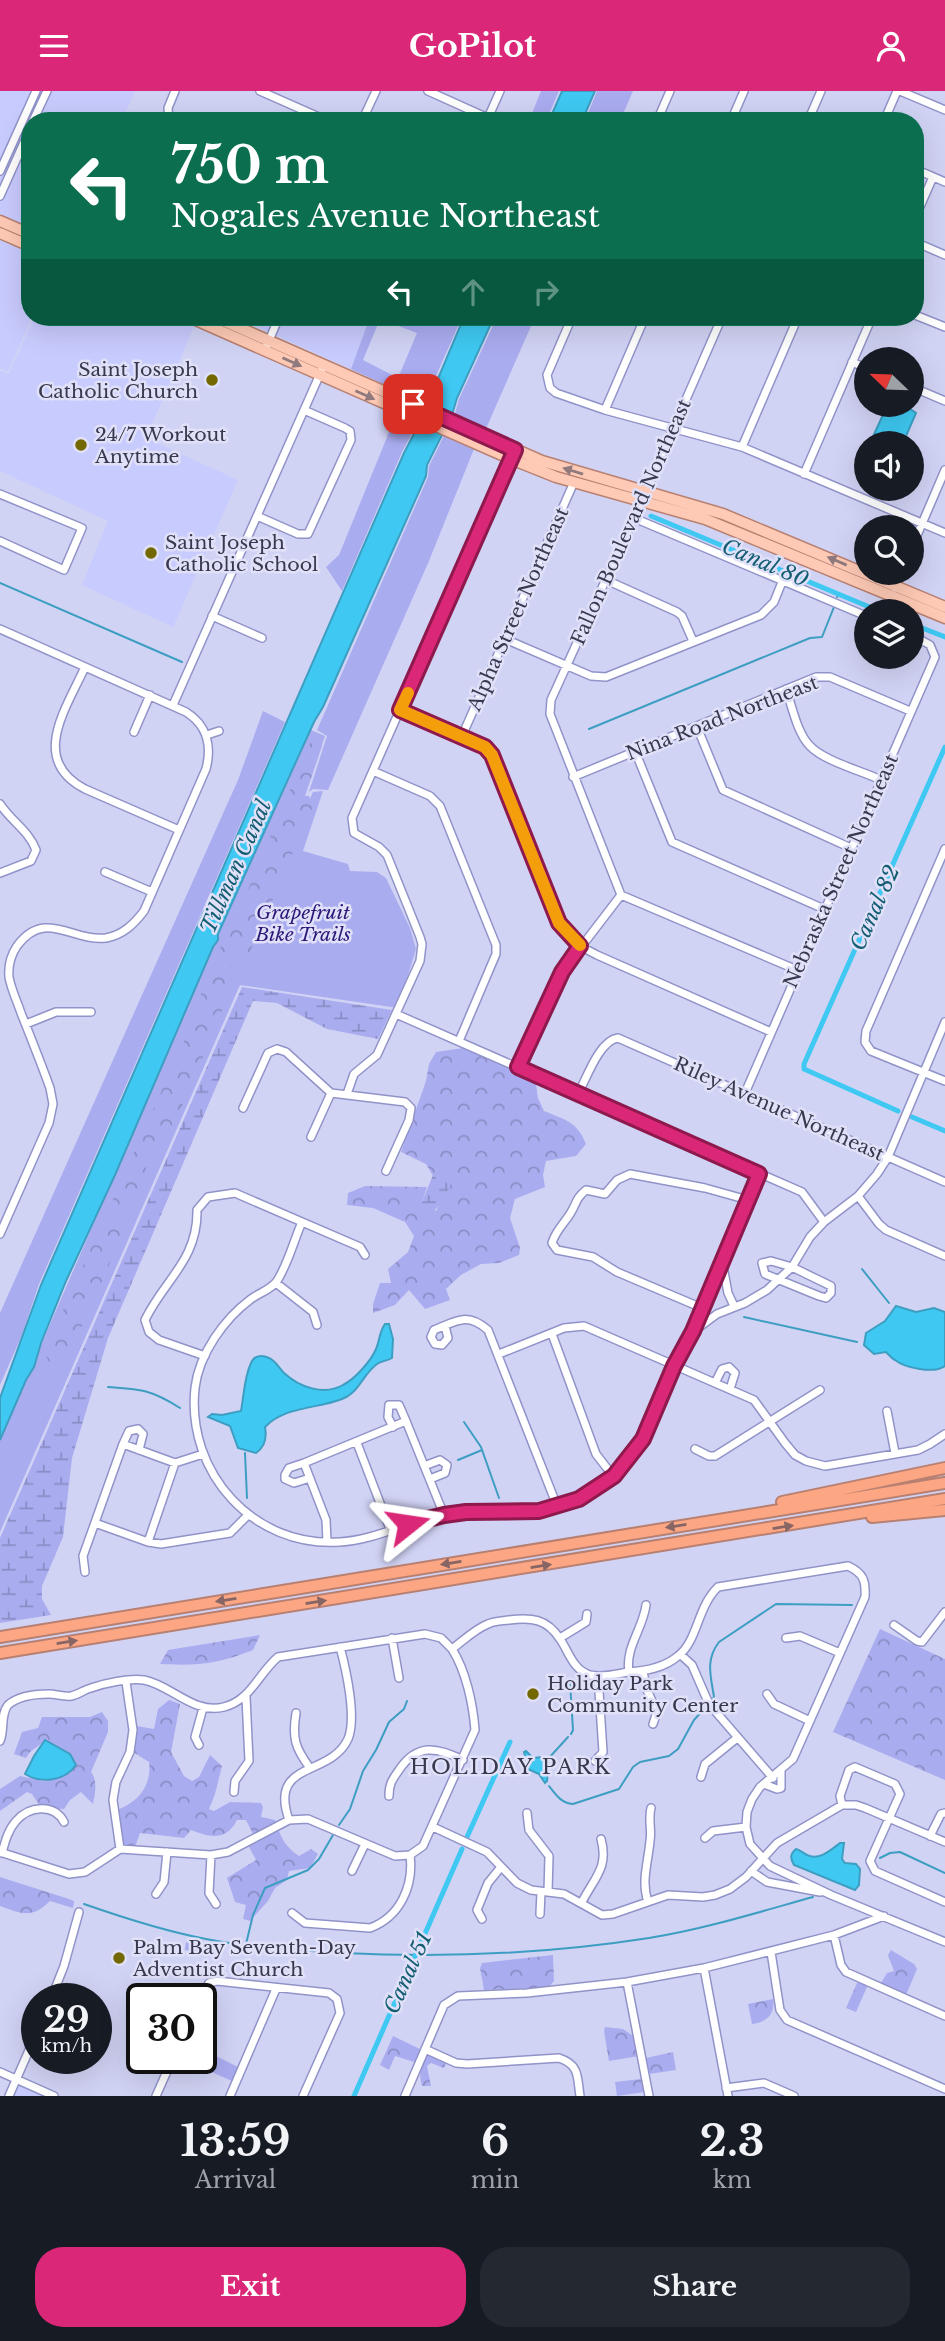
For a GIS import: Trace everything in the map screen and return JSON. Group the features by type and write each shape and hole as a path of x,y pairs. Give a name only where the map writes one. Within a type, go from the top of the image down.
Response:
{"highway":[{"path":"743,1515 776,1503 945,1468"},
{"path":"0,1637 945,1483"},
{"path":"0,1653 945,1499"},
{"path":"831,1519 945,1510"}],"main road":[{"path":"0,221 21,230"},
{"path":"0,233 21,242"},
{"path":"213,326 267,346 574,482 644,496"},
{"path":"231,326 267,346"},
{"path":"513,454 568,469 737,530 894,591 945,607"},
{"path":"894,591 945,618"}],"street":[{"path":"27,112 36,91"},
{"path":"37,112 47,91"},
{"path":"168,112 175,91"},
{"path":"260,91 308,112"},
{"path":"366,112 376,91"},
{"path":"428,91 475,112"},
{"path":"491,112 500,91"},
{"path":"661,112 670,91"},
{"path":"735,112 744,91"},
{"path":"812,112 821,91"},
{"path":"888,112 899,91 945,110"},
{"path":"0,171 21,124"},
{"path":"0,196 21,149"},
{"path":"924,173 945,182"},
{"path":"924,198 933,177"},
{"path":"924,246 945,255"},
{"path":"924,319 945,327"},
{"path":"267,346 275,326"},
{"path":"568,326 549,368 547,382 556,394 742,447 901,515"},
{"path":"605,410 641,326"},
{"name":"Fallon Boulevard Northeast","path":"573,777 554,728 550,706 718,326"},
{"path":"742,447 795,326"},
{"path":"804,474 868,326"},
{"path":"173,705 322,370"},
{"path":"924,392 945,401"},
{"path":"257,516 298,534 308,534 351,440 345,428 304,410"},
{"path":"348,1094 354,1074 377,1055 420,961 422,944 387,855 379,847 354,833 352,818 513,454"},
{"path":"924,519 945,470"},
{"name":"Alpha Street Northeast","path":"462,736 574,482"},
{"path":"0,494 82,528 64,570 0,541"},
{"path":"634,518 854,612"},
{"path":"924,525 945,533"},
{"path":"604,579 677,612 682,616 693,641"},
{"path":"505,639 591,676 606,677 761,615 774,602 782,582"},
{"path":"894,591 896,585"},
{"path":"212,616 261,638"},
{"path":"0,629 195,717 207,734 210,755 152,892 136,921 118,934 95,938 49,927 29,934 13,952 9,974 50,1088 53,1104 49,1123 0,1234"},
{"name":"Nebraska Street Northeast","path":"745,1093 935,657 933,649 924,640"},
{"path":"85,667 54,742 56,760 63,773 85,789 179,830"},
{"name":"Nina Road Northeast","path":"573,777 816,677 830,677 910,711"},
{"path":"786,689 800,728 810,746 823,755 881,780"},
{"path":"134,732 150,695"},
{"path":"400,710 485,747 492,755 559,923 580,946 771,1032"},
{"path":"697,727 723,790 851,848"},
{"path":"207,734 219,731"},
{"path":"635,751 672,842 824,909"},
{"path":"373,771 430,796 440,806 496,945 495,954 459,1041"},
{"path":"573,777 621,895 797,970"},
{"path":"0,804 9,818 31,837 36,850 31,861 0,873"},
{"path":"945,849 866,1031 865,1042 871,1051 945,1081"},
{"path":"105,872 152,892"},
{"path":"518,1067 562,972 621,895"},
{"path":"26,1024 56,1012 91,1012"},
{"path":"396,1014 802,1192 824,1222"},
{"path":"693,1331 717,1314 757,1297 792,1266 810,1237 824,1222 858,1196 877,1174 888,1157 945,1022"},
{"name":"Riley Avenue Northeast","path":"579,1092 602,1047 618,1038 945,1182"},
{"path":"243,1108 268,1053 276,1049 286,1052 331,1093 405,1102 411,1108 409,1120 386,1171"},
{"path":"312,1137 331,1093"},
{"path":"702,1308 617,1272 593,1257 558,1250 552,1243 556,1230 571,1212 576,1198 586,1190 605,1194 617,1180 630,1174 705,1188 748,1200"},
{"path":"302,1222 276,1283 249,1300 223,1325 205,1356 195,1387 196,1427 203,1454 223,1492 262,1525 286,1536 327,1542 360,1540 444,1515 539,1511 579,1499 614,1476 643,1439 674,1366 693,1331 759,1174"},
{"path":"205,1356 159,1340 149,1332 145,1320 185,1260 198,1230 197,1210 208,1197 235,1193 360,1247 365,1255"},
{"path":"858,1196 886,1230 945,1256"},
{"path":"722,1260 728,1293 734,1306"},
{"path":"771,1261 792,1266 831,1286 831,1293 827,1298 819,1296 765,1274 762,1263 771,1261"},
{"path":"276,1283 313,1313 317,1325"},
{"path":"445,1326 470,1318 488,1330 557,1506"},
{"path":"499,1354 564,1328 584,1326 754,1400 795,1455 825,1466 918,1450 945,1434"},
{"path":"552,1334 596,1454 614,1476"},
{"path":"715,1383 722,1369 729,1367 735,1373 730,1389"},
{"path":"695,1449 715,1456 820,1390"},
{"path":"393,1427 388,1417 389,1405 399,1405 444,1515"},
{"path":"887,1411 895,1453"},
{"path":"310,1478 294,1483 285,1479 285,1475 289,1468 357,1443 406,1421"},
{"path":"85,1572 83,1556 129,1431 138,1429 143,1437 139,1450"},
{"path":"357,1443 390,1529"},
{"path":"123,1444 175,1463 203,1454"},
{"path":"424,1466 440,1460 447,1465 445,1473 430,1479"},
{"path":"148,1542 175,1463"},
{"path":"304,1463 326,1520 327,1542"},
{"path":"94,1523 161,1544 230,1533 248,1515"},
{"path":"453,1649 490,1623 524,1618 538,1619 548,1624 560,1639 575,1666 588,1674 598,1676 643,1672 666,1665 681,1655 687,1647 707,1597 718,1587 848,1566 859,1571 866,1582 865,1597 793,1759 765,1784 752,1800 747,1812 746,1827 750,1844 770,1866 831,1895 945,1942"},
{"path":"629,1672 628,1652 644,1618 646,1605"},
{"path":"894,1625 922,1642 945,1612"},
{"path":"560,1639 586,1622 587,1614"},
{"path":"0,1741 2,1707 22,1698 48,1694 71,1696 92,1688 146,1681 203,1708 223,1707 246,1697 278,1657 425,1634 440,1638 458,1657 474,1716 475,1730 424,1846 411,1856 395,1856 308,1819 289,1820 228,1852 211,1855 120,1849 85,1872 69,1874 1,1853 14,1823 32,1810 53,1810 60,1813 64,1822"},
{"path":"786,1638 800,1636 840,1653"},
{"path":"393,1638 399,1678"},
{"path":"289,1820 283,1802 286,1786 295,1776 335,1756 348,1739 352,1721 340,1647"},
{"path":"681,1655 692,1665 709,1704 773,1779"},
{"path":"643,1672 656,1712 653,1724"},
{"path":"595,1761 603,1752 598,1676"},
{"path":"120,1849 113,1800 116,1782 130,1752 133,1730 125,1682"},
{"path":"767,1694 774,1705 810,1721"},
{"path":"234,1792 235,1781 249,1761 246,1697"},
{"path":"199,1745 195,1737 203,1708"},
{"path":"296,1713 293,1732 295,1745 310,1768"},
{"path":"701,1777 705,1764 737,1738"},
{"path":"390,1796 389,1785 404,1763 423,1750 435,1749 463,1761"},
{"path":"842,1805 840,1796 849,1770 855,1767 895,1784 900,1794 870,1861 871,1867 945,1902"},
{"path":"765,1784 781,1788 781,1770"},
{"path":"433,1827 487,1853 517,1883 531,1890 564,1894 602,1915 613,1914 668,1895 715,1895 730,1889 777,1843 842,1805 856,1805 945,1842"},
{"path":"648,1902 644,1883 651,1808"},
{"path":"527,1813 529,1830 549,1856 540,1914"},
{"path":"930,1836 941,1814 945,1814"},
{"path":"705,1838 713,1831 746,1827"},
{"path":"582,1902 600,1873 604,1852 601,1839"},
{"path":"352,1871 365,1844"},
{"path":"156,1894 164,1882 167,1852"},
{"path":"211,1855 209,1893 216,1904"},
{"path":"292,1913 305,1923 370,1928 378,1926 398,1909 412,1871 411,1856"},
{"path":"482,1919 477,1910 488,1883 501,1867"},
{"path":"751,1871 767,1882 831,1895"},
{"path":"57,1983 79,1912"},
{"path":"405,2096 444,2004 450,1999 458,1996 527,1993 627,1982 704,1968 834,1935 884,1916"},
{"path":"834,1935 841,1965 846,1972 945,2015"},
{"path":"771,1952 780,2010 787,2020 945,2089"},
{"path":"704,1968 727,2092 764,2083 794,2096"},
{"path":"209,1983 217,1981 329,1993 337,1999 340,2013 303,2096"},
{"path":"627,1982 649,2096"},
{"path":"230,2096 276,1989"},
{"path":"425,2049 456,2063 467,2064 559,2058 570,2061 576,2069 580,2096"},
{"path":"9,2096 21,2069"},
{"path":"0,2072 54,2096"},
{"path":"156,2096 166,2074"}],"shaded area":[{"path":"0,91 33,91 24,112 21,112 0,164"},
{"path":"39,91 44,91 35,112 30,112"},
{"path":"50,91 135,91 126,112 41,112"},
{"path":"21,131 21,142 0,189 0,178"},
{"path":"21,156 21,223 0,214 0,202"},
{"path":"0,240 21,249 21,326 28,326 8,372 0,368"},
{"path":"30,326 194,327 146,438 238,480 173,627 82,585 108,521 0,471 0,371 9,374"},
{"path":"256,326 367,326 351,369"},
{"path":"20,2086 45,2096 11,2096 14,2089"}],"green space":[{"path":"541,91 559,91 550,112 533,112"},
{"path":"597,91 633,91 624,112 589,112"},
{"path":"367,326 377,326 363,360 398,378 417,333 398,326 458,326 424,403 351,369"},
{"path":"493,326 531,326 485,431 454,417 459,399"},
{"path":"396,415 417,424 402,452 342,591 326,567 339,555"},
{"path":"444,436 474,449 429,561 328,790 313,789 309,792 327,736 317,730"},
{"path":"263,711 285,722 39,1284 22,1335 0,1385 0,1313 238,780"},
{"name":"Grapefruit Bike Trails","path":"311,730 325,736 302,803 309,801 313,792 323,791 303,851 348,864 350,871 377,872 386,878 410,928 416,949 398,1008 240,985 0,1532 0,1440 213,947"},
{"path":"311,740 322,746 305,796 309,796 313,806 250,952 246,957 239,955 232,959 227,983 228,996 209,1043 178,1115 168,1134 156,1144 124,1221 123,1233 66,1363 52,1370 46,1355 56,1326 197,1012 212,963 228,938"},
{"path":"242,987 392,1010 378,1039 327,1029 277,1003 253,1001 108,1338 72,1458 63,1537 42,1586 42,1599 51,1615 0,1623 0,1538"},
{"path":"463,1048 536,1084 544,1111 574,1126 586,1144 576,1156 546,1161 543,1175 545,1187 515,1199 510,1218 520,1248 519,1255 499,1263 481,1264 461,1275 446,1289 450,1300 425,1309 409,1290 395,1305 373,1313 380,1283 391,1283 388,1269 408,1252 414,1236 405,1222 373,1208 347,1205 348,1193 365,1186 427,1187 422,1202 436,1211 451,1183 433,1176 426,1164 401,1152 426,1081 429,1064 436,1052"},
{"path":"433,1175 452,1177 451,1184 437,1208 420,1219 422,1202"},
{"path":"880,1629 945,1659 945,1780 833,1732"},
{"path":"260,1635 253,1650 229,1658 185,1665 160,1664 168,1650"},
{"path":"169,1700 180,1704 171,1752 184,1776 192,1781 199,1777 210,1755 222,1766 209,1809 214,1811 230,1802 261,1803 261,1817 275,1820 284,1841 294,1853 299,1856 311,1849 318,1854 310,1868 289,1871 287,1880 275,1888 268,1901 250,1921 243,1919 246,1905 235,1902 227,1878 256,1860 249,1847 253,1834 246,1820 237,1820 228,1832 217,1836 191,1830 184,1838 140,1833 134,1850 121,1847 117,1810 137,1798 148,1779 149,1762 133,1752 137,1726 154,1729 158,1709"},
{"path":"102,1712 108,1721 108,1732 91,1772 95,1783 93,1804 81,1792 70,1800 64,1809 41,1808 32,1794 27,1792 0,1811 0,1789 20,1776 45,1781 61,1777 45,1741 26,1758 14,1754 22,1732 38,1728 42,1717 90,1717"},
{"path":"0,1877 74,1901 73,1908 50,1901 32,1913 0,1906"},
{"path":"186,1942 220,1947 223,1953 185,1950"},
{"path":"891,1950 914,1964 917,1969 906,1995 881,1983 887,1973 894,1971 888,1955"},
{"path":"553,1955 554,1981 549,1987 484,1990 480,1968 482,1963"},
{"path":"857,1983 867,1987 856,2012 846,2008"},
{"path":"773,1999 773,2009 769,2017 752,2024 748,2004"},
{"path":"605,2027 623,2029 635,2037 639,2056 609,2061"},
{"path":"393,2036 422,2050 417,2063 395,2056 389,2070 380,2065"},
{"path":"673,2052 676,2070 649,2074 646,2058"},
{"path":"428,2053 447,2061 444,2068 431,2063 427,2066 431,2086 422,2086 421,2069"},
{"path":"217,2056 238,2067 232,2081 216,2074"},
{"path":"641,2079 644,2092 617,2096 615,2082"}],"water":[{"path":"562,91 595,91 586,112 553,112"},
{"name":"Tillman Canal","path":"460,326 490,326 323,707 218,934 218,940 66,1281 34,1367 0,1440 0,1398 41,1285"},
{"path":"882,417 914,417 908,431 876,431"},
{"path":"896,1306 916,1312 934,1308 945,1312 945,1366 934,1370 912,1368 886,1352 874,1354 864,1345 866,1333 885,1321"},
{"path":"385,1324 389,1324 393,1339 392,1358 372,1368 348,1396 273,1420 265,1427 265,1442 256,1453 238,1448 230,1426 208,1417 212,1414 241,1411 249,1369 258,1356 271,1359 290,1378 304,1386 328,1390 343,1385 370,1359"},
{"path":"45,1740 70,1754 76,1765 66,1775 45,1780 25,1774"},
{"path":"526,1751 533,1758 543,1757 549,1760 545,1783 539,1774 528,1769"},
{"path":"844,1843 842,1859 845,1863 856,1864 860,1869 859,1885 855,1890 794,1865 792,1854 796,1849 816,1857"}],"waterway":[{"name":"Canal 80","path":"651,516 854,601"},
{"path":"0,583 182,662"},
{"path":"589,729 810,638 822,637 834,607"},
{"name":"Canal 80","path":"924,629 945,637"},
{"name":"Canal 82","path":"898,1111 804,1069 804,1064 945,747"},
{"path":"912,1117 945,1131"},
{"path":"862,1269 889,1303"},
{"path":"744,1317 857,1342"},
{"path":"108,1387 146,1391 180,1408"},
{"path":"464,1422 481,1447 499,1498"},
{"path":"458,1460 482,1450"},
{"path":"245,1453 247,1498"},
{"path":"712,1700 714,1697 710,1662 719,1642 776,1604 852,1605"},
{"path":"570,1682 571,1734"},
{"path":"339,1825 350,1809 363,1771 389,1722 404,1709 407,1701"},
{"path":"549,1786 562,1800 573,1804 619,1789 633,1767 640,1762 669,1756 678,1749 694,1720 704,1709"},
{"path":"548,1759 568,1737"},
{"path":"467,1837 510,1742"},
{"path":"246,1944 253,1915 265,1888 308,1870 319,1859 333,1835"},
{"name":"Canal 51","path":"354,2096 462,1849"},
{"path":"880,1858 900,1852 945,1873"},
{"path":"84,1904 175,1932 240,1945 343,1953 458,1955 573,1948 649,1938 711,1925 813,1897"}],"slow traffic":[{"path":"408,693 400,710 485,747 492,755 559,923 580,945"}],"place":[{"name":"Saint Joseph Catholic Church","path":"212,380"},
{"name":"24/7 Workout Anytime","path":"81,445"},
{"name":"Saint Joseph Catholic School","path":"151,553"},
{"name":"Holiday Park Community Center","path":"533,1694"},
{"name":"Palm Bay Seventh-Day Adventist Church","path":"119,1958"}],"district":[{"name":"HOLIDAY PARK","path":"511,1767"}],"route":[{"path":"408,1524 466,1512 539,1511 579,1499 614,1476 643,1439 674,1366 693,1331 759,1174 518,1067 562,972 580,946 559,923 492,755 485,747 400,710 515,450 413,404"}]}
